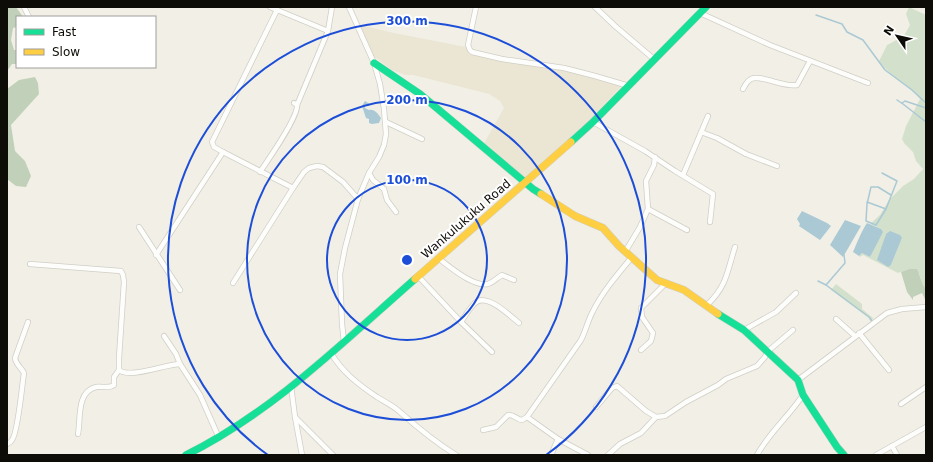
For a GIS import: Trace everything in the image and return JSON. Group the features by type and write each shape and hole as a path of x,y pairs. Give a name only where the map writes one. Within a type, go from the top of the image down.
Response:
{"main road":[{"name":"Wankulukuku Road","path":"186,455 239,426 292,386 344,342 593,122 704,9"},
{"path":"374,63 420,94 506,164 524,182 574,216 603,228 619,246 656,280 684,290 744,330 798,380 803,395 844,455"}],"street":[{"path":"24,7 28,16"},
{"path":"270,7 328,31"},
{"path":"260,172 293,121 298,109 295,104 328,31 332,7"},
{"path":"344,342 340,274 345,248 358,199 369,173 379,157 384,145 386,122 380,84 374,63 349,7"},
{"path":"476,7 468,45 472,52 502,59 564,68 629,86"},
{"path":"595,7 655,60"},
{"path":"704,9 770,45 868,83"},
{"path":"277,10 213,139 212,144 223,152 293,188"},
{"path":"743,89 747,82 756,78 789,85 798,85 810,60"},
{"path":"683,175 708,116"},
{"path":"386,122 422,139"},
{"path":"593,122 655,157 713,194 710,222"},
{"path":"701,132 718,138 746,154 777,166"},
{"path":"156,255 223,152"},
{"path":"626,252 640,228 648,209 646,181 654,165 655,157"},
{"path":"233,283 293,188 304,172 309,168 317,166 323,167 338,179 358,199"},
{"path":"369,173 374,180 384,188 387,200 396,212"},
{"path":"648,209 687,230"},
{"path":"139,227 180,290"},
{"path":"707,305 714,298 727,278 736,246"},
{"path":"483,430 496,427 508,415 512,415 520,420 527,418 581,340 592,311 600,298 632,257"},
{"path":"438,258 471,281 488,284 495,281 502,275 514,280"},
{"path":"30,264 121,271 123,275 124,282 119,370 114,377 114,385 112,387 97,387 84,395 81,403 78,434"},
{"path":"418,276 461,322 492,352"},
{"path":"641,350 651,341 653,333 642,317 641,308 666,283"},
{"path":"744,330 776,312 796,293"},
{"path":"461,322 474,302 480,300 490,301 519,323"},
{"path":"798,380 887,313 902,309 926,307"},
{"path":"836,319 857,335 890,370"},
{"path":"7,444 11,442 14,435 24,373 17,364 15,358 28,322"},
{"path":"596,407 612,388 617,386 646,411 656,417 665,416 726,379 757,366 765,357 767,352 793,330"},
{"path":"164,336 200,395 219,438"},
{"path":"331,353 337,363 360,385 400,412 432,440 456,455"},
{"path":"119,370 125,373 133,373 169,364 180,364"},
{"path":"292,386 295,417 302,455"},
{"path":"900,404 926,387"},
{"path":"757,455 763,445 803,395"},
{"path":"295,417 333,455"},
{"path":"608,455 620,444 641,433 656,417"},
{"path":"527,418 558,439 588,455"},
{"path":"876,455 926,427"},
{"path":"551,455 558,439"},
{"path":"892,446 897,455"}],"shaded area":[{"path":"360,25 466,47 469,54 513,63 563,70 621,85 620,88 587,123 524,178 484,143 504,108 500,101 489,94 413,75 405,75 392,70 372,55"}],"green space":[{"path":"7,7 16,7 22,16 16,16 16,27 13,28 11,40 14,50 16,50 16,64 12,64 7,71"},
{"path":"909,7 926,15 925,288 919,274 909,269 898,273 863,255 860,257 859,256 862,253 870,257 881,229 870,224 880,215 889,200 903,186 914,179 923,169 916,161 913,152 902,139 906,126 920,99 888,72 879,61 887,45 904,36 910,25 906,14","holes":["886,234 902,238 891,265 885,239"]},
{"path":"35,77 38,83 39,94 11,125 15,151 25,161 31,176 26,187 16,186 7,179 7,89 19,80"},
{"path":"909,269 917,269 926,289 926,299 922,293 913,297 913,300 907,292 901,272"},
{"path":"836,284 862,304 862,309 873,318 871,323 869,318 831,290"}],"water":[{"path":"365,101 370,104 369,106 365,106 365,108 374,111 381,118 379,123 369,123 369,119 366,118 362,106"},
{"path":"802,211 831,226 820,240 799,226 800,224 797,219"},
{"path":"845,220 861,226 843,257 830,245"},
{"path":"867,223 881,229 883,232 870,257 862,253 859,256 853,252"},
{"path":"890,231 900,235 902,238 891,265 888,267 877,260 886,234"}],"waterway":[{"path":"816,15 842,24 847,32 863,40 885,70 912,90 926,103"},
{"path":"897,100 926,122"},
{"path":"902,103 905,101 926,108"},
{"path":"882,173 897,181 886,209 876,225 866,221 867,204 871,187 878,187 891,195"},
{"path":"867,202 886,209"},
{"path":"844,255 845,263 826,285 869,317 872,321"},
{"path":"818,281 826,285"}],"traffic: fast":[{"path":"571,142 593,122 706,7"},
{"path":"374,63 420,94 533,189 541,194"},
{"path":"186,455 218,438 278,397 334,351 415,279"},
{"path":"718,314 744,330 798,380 803,395 837,447 844,455"}],"traffic: slow":[{"path":"415,279 571,142"},
{"path":"541,194 575,216 603,228 619,246 657,280 684,290 718,314"}]}
